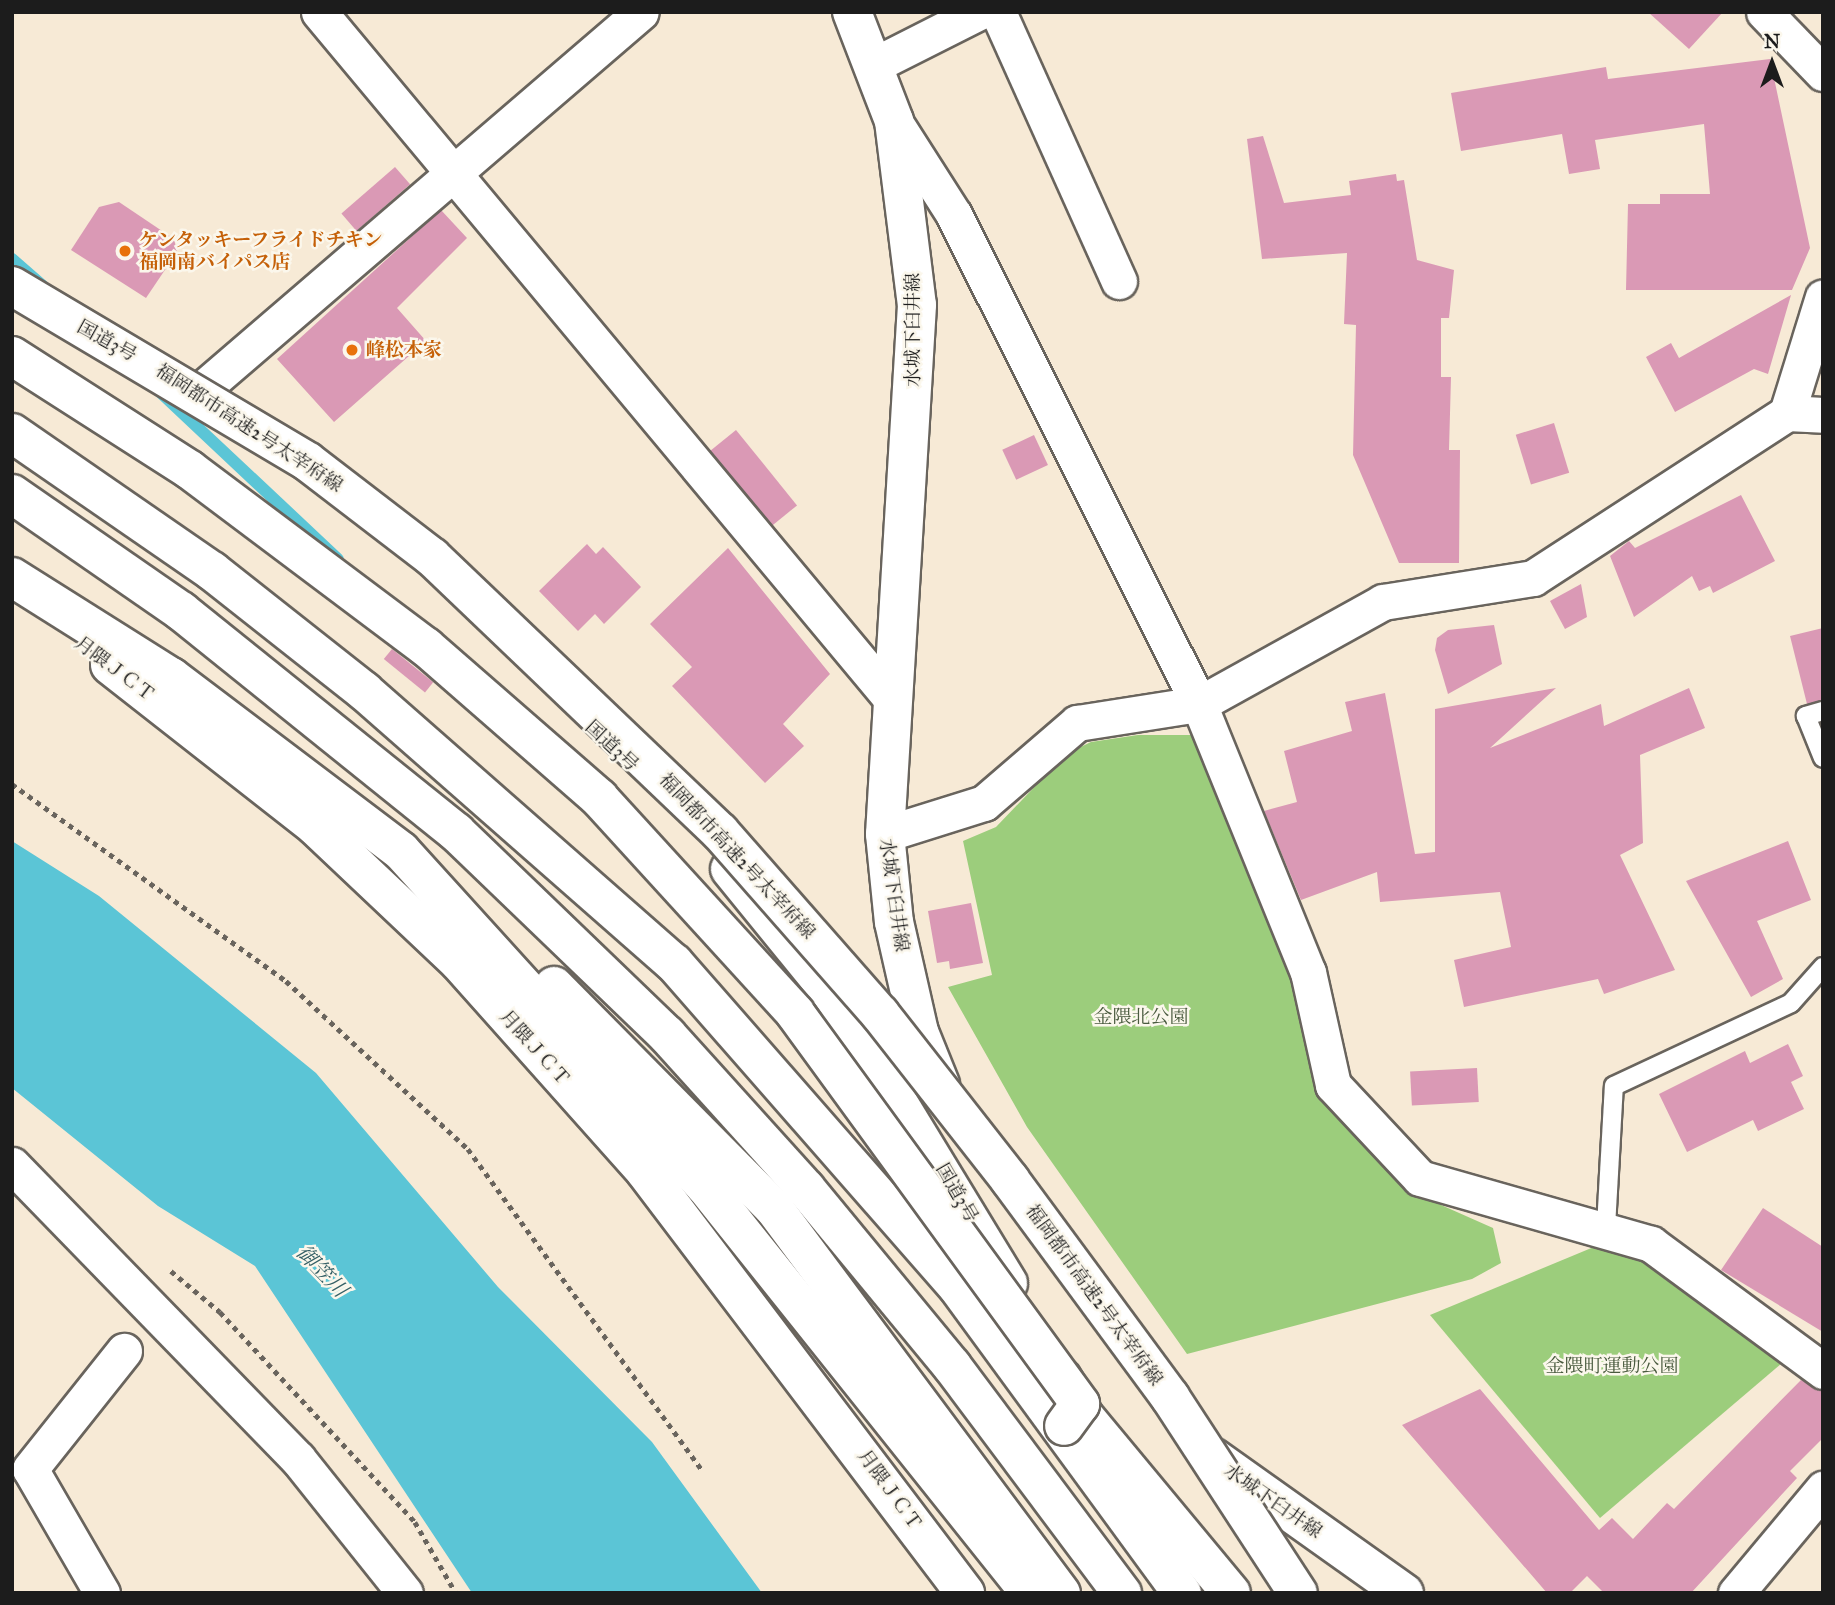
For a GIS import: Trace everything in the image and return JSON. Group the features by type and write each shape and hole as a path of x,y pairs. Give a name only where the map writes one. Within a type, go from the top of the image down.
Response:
{"main road":[{"name":"水城下臼井線","path":"852,12 876,64 894,121 917,305 889,696 884,834 894,922 919,1032 953,1117 1025,1230 1107,1342 1226,1471 1404,1593"},
{"name":"国道3号","path":"12,287 200,391 311,467 684,813 834,998 930,1145 1084,1416 1231,1593"},
{"name":"福岡都市高速2号太宰府線","path":"12,287 308,462 432,556 720,832 880,1014 1010,1180 1170,1397 1298,1593"},
{"path":"12,356 190,470 405,631 598,798 795,1013 1080,1404 1063,1426"},
{"path":"12,433 212,571 364,691 674,963 932,1256 1063,1426 1182,1593"},
{"path":"12,494 181,611 456,832 667,1035 806,1189 952,1366 1122,1593"},
{"path":"12,577 171,677 401,851 554,985 773,1207 1062,1593"},
{"name":"月隈ＪＣＴ","path":"12,594 315,826 459,962 645,1171 965,1593"},
{"path":"401,851 705,1186 1030,1593"}],"street":[{"path":"319,12 454,168 889,696"},
{"path":"200,391 454,168 641,12"},
{"path":"876,64 979,12"},
{"path":"998,12 1119,281"},
{"path":"1764,12 1823,73"},
{"path":"894,121 954,215 1199,704 1308,972 1333,1085 1420,1178 1606,1227 1651,1244 1823,1371"},
{"path":"1787,413 1822,302"},
{"path":"884,834 984,803 1077,723 1199,704 1383,602 1533,578 1787,413 1823,415"},
{"path":"12,1166 298,1459 405,1593"},
{"path":"102,1593 18,1469 124,1351"},
{"path":"1737,1593 1823,1489"}],"lane":[{"path":"1823,710 1806,716 1823,758"},
{"path":"1606,1227 1614,1086 1791,1003 1823,967"}],"path":[{"path":"12,784 286,981 468,1149 701,1469"}],"green space":[{"name":"金隈北公園","path":"1138,735 1196,735 1289,967 1324,1102 1414,1193 1493,1228 1501,1263 1472,1279 1187,1354 1027,1127 948,987 992,975 963,841 996,827 1066,754 1091,742"},
{"name":"金隈町運動公園","path":"1601,1244 1664,1270 1782,1363 1600,1518 1430,1315"}],"water":[{"name":"御笠川","path":"12,841 99,896 316,1073 498,1287 652,1442 762,1593 472,1593 255,1266 158,1206 12,1088"}],"building":[{"path":"1648,12 1723,12 1689,49"},
{"path":"1770,59 1810,248 1792,290 1626,290 1628,204 1660,204 1660,194 1710,194 1704,124 1595,140 1600,169 1569,174 1562,134 1461,151 1451,93 1606,67 1608,79"},
{"path":"1263,136 1284,203 1351,195 1349,181 1396,174 1397,181 1404,180 1417,260 1454,270 1449,318 1441,318 1441,377 1451,377 1449,450 1460,450 1459,563 1399,563 1353,455 1356,325 1344,324 1347,253 1262,259 1247,139"},
{"path":"395,167 410,184 357,231 341,214"},
{"name":"ケンタッキーフライドチキン 福岡南バイパス店","path":"119,202 174,239 177,252 146,298 71,250 99,207"},
{"name":"峰松本家","path":"441,210 467,238 397,308 426,341 334,422 277,359"},
{"path":"1791,295 1768,374 1754,369 1675,412 1646,357 1671,343 1679,358"},
{"path":"1554,423 1569,473 1531,484 1516,435"},
{"path":"736,430 797,505 771,526 710,451"},
{"path":"1034,435 1048,465 1016,480 1002,450"},
{"path":"1741,495 1775,561 1713,593 1710,586 1699,591 1692,576 1634,617 1610,556 1629,541 1635,548"},
{"path":"587,544 596,554 603,547 641,587 604,624 595,614 578,631 539,591"},
{"path":"728,548 830,674 783,724 804,746 765,783 672,686 692,667 650,624"},
{"path":"1581,584 1587,617 1565,629 1550,601"},
{"path":"1494,625 1502,664 1448,694 1435,650 1437,638 1448,630"},
{"path":"1823,628 1823,700 1807,704 1790,636"},
{"path":"392,649 433,682 425,692 384,659"},
{"path":"1556,688 1490,748 1601,704 1604,726 1689,688 1705,728 1640,755 1643,843 1620,855 1675,970 1604,994 1598,979 1464,1007 1454,960 1511,947 1500,892 1380,902 1377,872 1301,900 1264,811 1297,802 1284,751 1352,731 1345,702 1385,693 1415,854 1435,852 1435,709"},
{"path":"1788,841 1811,900 1757,921 1783,979 1751,997 1686,881"},
{"path":"971,903 983,963 950,969 949,961 937,963 928,911"},
{"path":"1788,1044 1803,1076 1791,1082 1804,1109 1758,1131 1753,1120 1687,1152 1659,1094 1745,1051 1750,1063"},
{"path":"1477,1068 1479,1102 1412,1105 1410,1072"},
{"path":"1763,1208 1823,1247 1823,1332 1721,1270"},
{"path":"1801,1380 1823,1391 1823,1438 1790,1471 1797,1478 1691,1593 1604,1593 1587,1576 1570,1593 1547,1593 1402,1425 1480,1389 1599,1530 1612,1518 1633,1539 1667,1503 1674,1509"}],"waterway":[{"path":"12,259 43,286"},
{"path":"160,392 338,559"}],"place":[{"name":"ケンタッキーフライドチキン 福岡南バイパス店","path":"125,251"},
{"name":"峰松本家","path":"352,350"}]}
